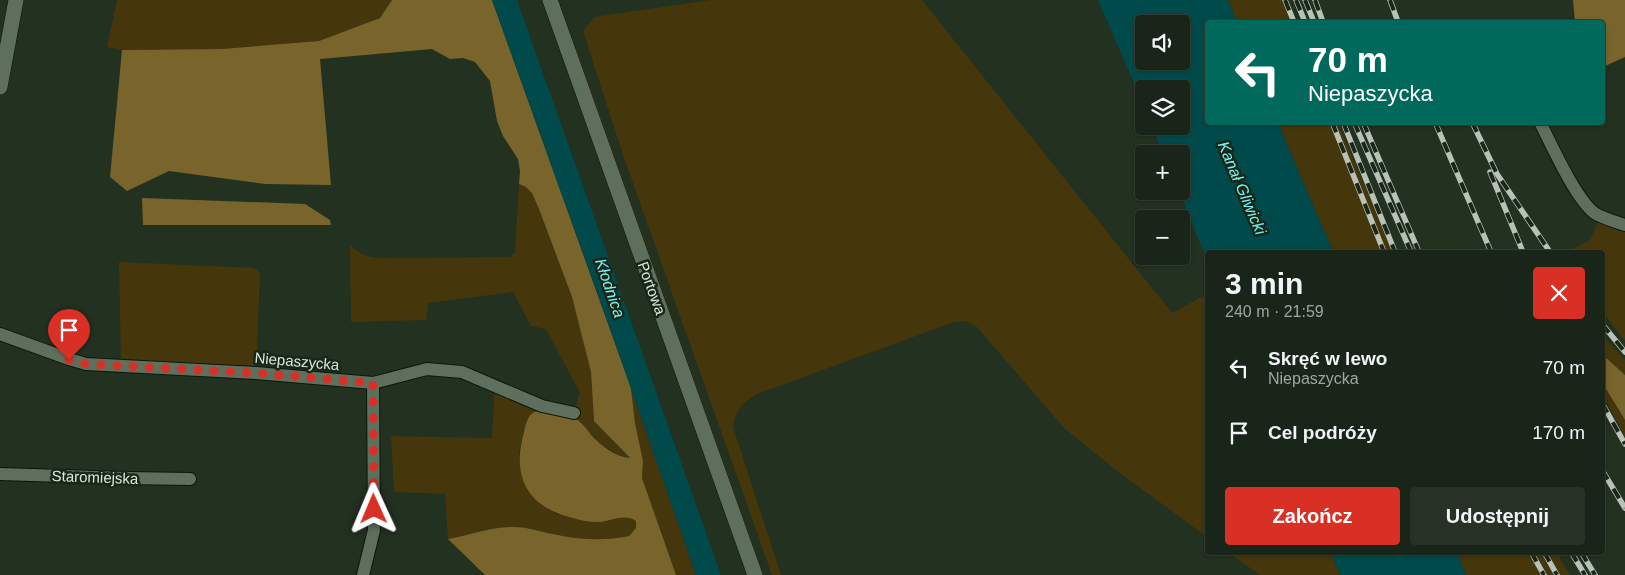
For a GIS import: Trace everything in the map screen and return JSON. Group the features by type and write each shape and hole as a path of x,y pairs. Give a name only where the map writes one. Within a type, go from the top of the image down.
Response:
{"street":[{"path":"0,87 16,0"},
{"name":"Portowa","path":"550,0 755,575"},
{"path":"1542,125 1583,200 1595,213 1625,225"},
{"name":"Niepaszycka","path":"0,334 69,360 86,364 256,373 373,383 427,369 462,372 542,406 574,413"},
{"path":"363,575 374,530 373,383"},
{"name":"Staromiejska","path":"0,474 190,478"}],"shaded area":[{"path":"117,0 392,0 380,18 319,41 222,49 122,50 107,47"},
{"path":"392,0 492,0 631,388 635,423 643,461 642,478 676,575 485,575 448,539 490,529 515,527 572,538 610,539 629,536 636,528 636,521 627,518 591,522 554,512 532,496 521,474 521,447 525,428 529,417 537,411 557,413 575,418 604,446 614,453 630,458 594,421 591,372 572,297 532,193 526,187 519,184 520,171 518,159 503,136 497,121 490,81 475,62 463,58 450,59 432,49 320,59 331,185 265,184 169,171 127,191 110,177 122,50 222,49 319,41 380,18"},
{"path":"710,0 922,0 1172,313 1205,295 1205,536 1116,470 1064,428 977,327 965,321 954,322 757,394 740,407 733,427 781,575 772,575 624,158 583,31 594,17"},
{"path":"1228,0 1288,0 1295,20 1236,20"},
{"path":"1573,0 1625,0 1625,57 1605,66 1605,20 1575,20"},
{"path":"576,47 764,575 761,575 576,52"},
{"path":"1279,125 1339,125 1395,250 1332,250"},
{"path":"519,184 526,187 532,193 572,297 591,372 594,420 630,459 621,457 602,445 593,436 527,419 519,452 542,505 556,514 581,520 631,517 636,521 636,528 629,536 610,539 582,539 525,528 507,527 448,539 445,494 394,492 391,436 492,438 495,380 544,401 575,408 580,393 546,329 531,326 513,292 428,303 426,320 351,322 350,245 363,254 379,258 510,257 515,252"},
{"path":"142,198 305,204 330,220 331,225 143,225"},
{"path":"1601,215 1625,225 1625,341 1605,316 1605,250 1571,250 1590,240"},
{"path":"119,262 254,268 260,273 256,373 121,366"},
{"path":"1605,338 1625,360 1625,375 1605,356"},
{"path":"1605,357 1625,375 1625,420 1605,387"},
{"path":"631,388 696,575 676,575 642,478 643,461 635,423"},
{"path":"1605,389 1625,420 1625,437 1605,399"},
{"path":"1232,555 1332,555 1340,575 1260,575"},
{"path":"1458,555 1558,555 1570,575 1466,575"}],"water":[{"name":"Kłodnica","path":"492,0 517,0 721,575 696,575"},
{"name":"Kanał Gliwicki","path":"1098,0 1228,0 1236,20 1205,20 1205,125 1279,125 1332,250 1205,250 1205,255 1190,218 1190,210 1187,210 1183,200 1190,200 1190,145 1159,145 1156,135 1190,135 1190,80 1135,80 1135,85"},
{"path":"1332,555 1458,555 1466,575 1340,575"}],"railway":[{"path":"1285,0 1293,20"},
{"path":"1296,0 1304,20"},
{"path":"1305,0 1313,20"},
{"path":"1315,0 1322,20"},
{"path":"1390,0 1397,20"},
{"path":"1333,125 1383,250"},
{"path":"1344,125 1394,250"},
{"path":"1355,125 1410,250"},
{"path":"1364,125 1418,250"},
{"path":"1436,125 1490,250"},
{"path":"1473,125 1497,174 1549,250"},
{"path":"1490,172 1522,250"},
{"path":"1605,328 1625,352"},
{"path":"1605,408 1625,444"},
{"path":"1605,475 1625,508"},
{"path":"1533,555 1544,575"},
{"path":"1546,555 1557,575"},
{"path":"1573,555 1585,575"},
{"path":"1583,555 1595,575"}],"route":[{"path":"69,360 86,364 256,373 373,383 374,509"}]}
